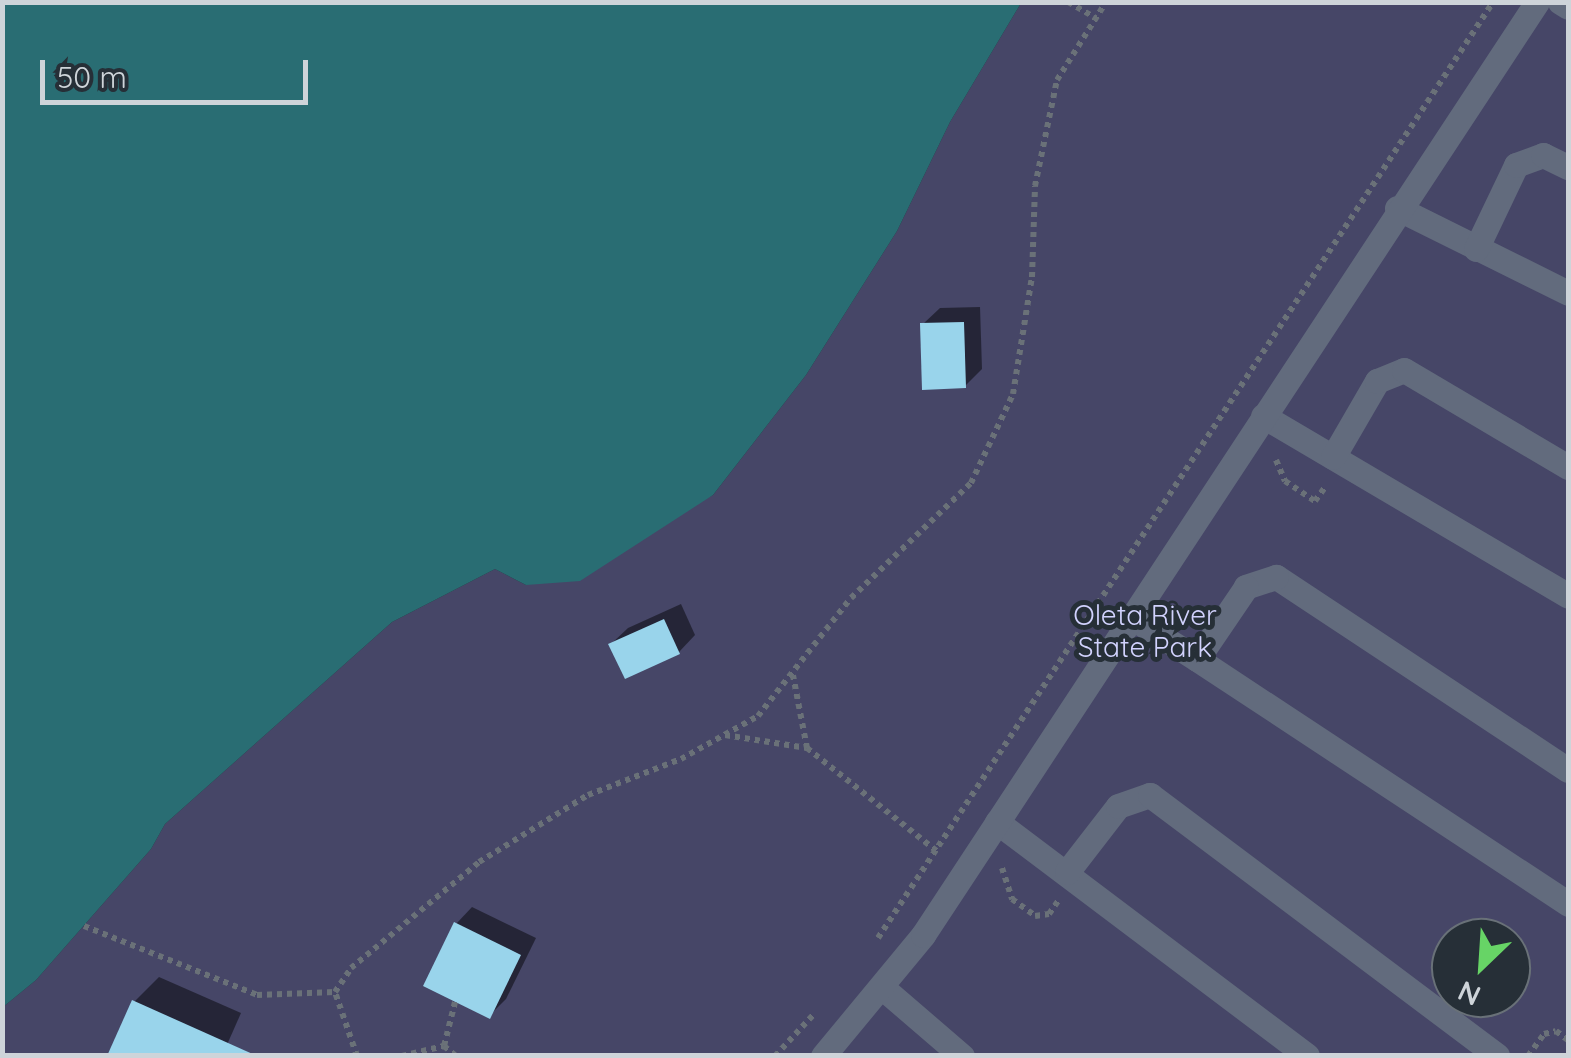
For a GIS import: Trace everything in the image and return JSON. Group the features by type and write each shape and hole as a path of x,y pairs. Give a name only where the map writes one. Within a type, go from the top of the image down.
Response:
{"street":[{"path":"823,1056 884,989 963,873 1537,2"},
{"path":"1560,2 1568,7"},
{"path":"1476,249 1516,165 1543,155 1568,167"},
{"path":"1398,208 1568,294"},
{"path":"1334,457 1377,381 1404,370 1568,467"},
{"path":"1263,416 1568,596"},
{"path":"1197,659 1246,588 1276,577 1568,770"},
{"path":"1131,616 1568,904"},
{"path":"1067,872 1118,806 1150,795 1497,1056"},
{"path":"997,822 1307,1056"},
{"path":"884,989 962,1056"}],"path":[{"path":"1068,2 1096,18"},
{"path":"357,1056 335,992 351,968 479,862 588,795 725,735 758,716 851,598 971,482 1013,394 1032,277 1035,186 1056,80 1106,2"},
{"path":"875,942 1492,2"},
{"path":"1264,449 1285,481 1316,500"},
{"path":"792,674 806,748"},
{"path":"725,735 806,748 963,873"},
{"path":"997,860 1010,878 1012,898 1035,916 1048,914 1062,895 1067,872"},
{"path":"84,926 257,994 335,992"},
{"path":"775,1056 828,1000"},
{"path":"444,1046 456,1002"},
{"path":"1528,1056 1544,1034 1556,1031 1568,1040"},
{"path":"402,1056 444,1046"},
{"path":"444,1046 456,1056"}],"green space":[{"name":"Oleta River State Park","path":"1021,3 1568,3 1568,1055 3,1056 3,1007 36,980 151,849 165,824 392,622 495,569 526,585 713,495 806,375 897,231 950,122"}],"shaded area":[{"path":"3,2 1021,3 950,122 897,231 806,375 713,495 580,581 526,585 495,569 392,622 165,824 151,849 36,980 3,1007"}],"building":[{"path":"964,322 966,388 922,390 920,323"},
{"path":"664,619 680,654 625,679 608,644"},
{"path":"454,922 521,955 490,1019 423,986"},
{"path":"132,1000 257,1056 107,1056"}]}
